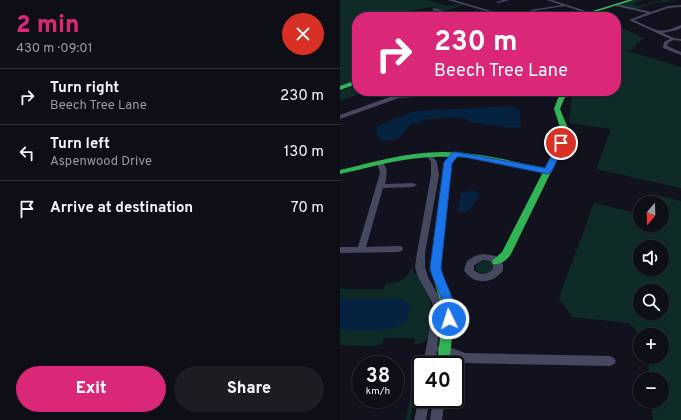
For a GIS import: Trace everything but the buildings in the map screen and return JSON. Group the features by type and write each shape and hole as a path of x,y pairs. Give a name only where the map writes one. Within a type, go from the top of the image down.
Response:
{"street":[{"path":"450,0 492,12"},
{"path":"498,2 507,0"},
{"path":"549,0 587,12"},
{"path":"593,12 632,0"},
{"path":"532,10 566,5"},
{"path":"617,5 652,13"},
{"path":"681,6 668,7 632,20 672,39 681,40"},
{"path":"430,8 442,12"},
{"path":"433,12 438,11"},
{"path":"659,33 676,29 681,26"},
{"path":"672,39 666,42 665,47 681,54"},
{"path":"340,88 352,84"},
{"path":"340,117 398,96"},
{"path":"497,261 506,254 566,133 565,125 559,117 558,108 560,99 563,96"},
{"path":"340,172 380,163 429,155 456,154 486,158 517,166 548,171"},
{"path":"444,356 449,319 448,301 435,268 448,162 456,154"},
{"path":"429,155 434,162 435,175 420,253 420,267 437,302 438,310 431,356"},
{"path":"361,250 384,173 380,163"},
{"path":"380,186 413,185"},
{"path":"340,250 399,249"},
{"path":"432,349 445,349 465,358 610,361"},
{"path":"420,420 422,408"},
{"path":"436,420 438,408"}],"green space":[{"path":"340,0 427,0 447,6 458,4 464,5 444,11 431,7 403,12 352,12 352,83 340,87"},
{"path":"635,0 643,0 634,3 636,6 663,0 680,1 654,3 637,9 620,5"},
{"path":"621,27 644,38 635,45 636,48 624,52 631,52 681,67 681,188 596,169 611,129 569,123 572,97 621,96"},
{"path":"352,87 352,96 354,96 340,101 340,91"},
{"path":"669,198 681,201 681,420 653,420 651,408 669,408 669,372 649,372 649,364 669,364 669,328 634,328 629,323 572,317 559,298 594,203 633,212 633,232 669,232"},
{"path":"485,261 493,263 494,270 480,273 476,270 476,266 479,262"},
{"path":"412,265 414,274 417,274 431,303 431,325 427,340 422,343 414,344 415,338 384,338 382,344 374,346 340,345 340,289 384,289 385,285 403,280 409,274"},
{"path":"412,388 412,408 410,420 406,420"}],"water":[{"path":"509,106 519,109 520,127 512,128 469,122 468,119 449,118 421,120 420,123 411,124 398,138 391,141 380,140 376,130 377,127 396,118 417,111"},
{"path":"470,190 480,193 469,210 466,212 459,212 458,210 461,194"},
{"path":"394,298 405,300 410,306 407,321 384,330 340,330 340,299"}],"traffic: fast":[{"path":"592,12 632,0"},
{"path":"340,88 352,84"},
{"path":"497,261 506,254 566,133 557,109 563,96"},
{"path":"340,172 378,163 429,154 455,154 548,171"},
{"path":"444,356 449,310 435,268 448,162 456,154"}],"route":[{"path":"449,319 448,301 435,268 448,162 456,154 493,159 517,166 548,171 561,143"}]}
